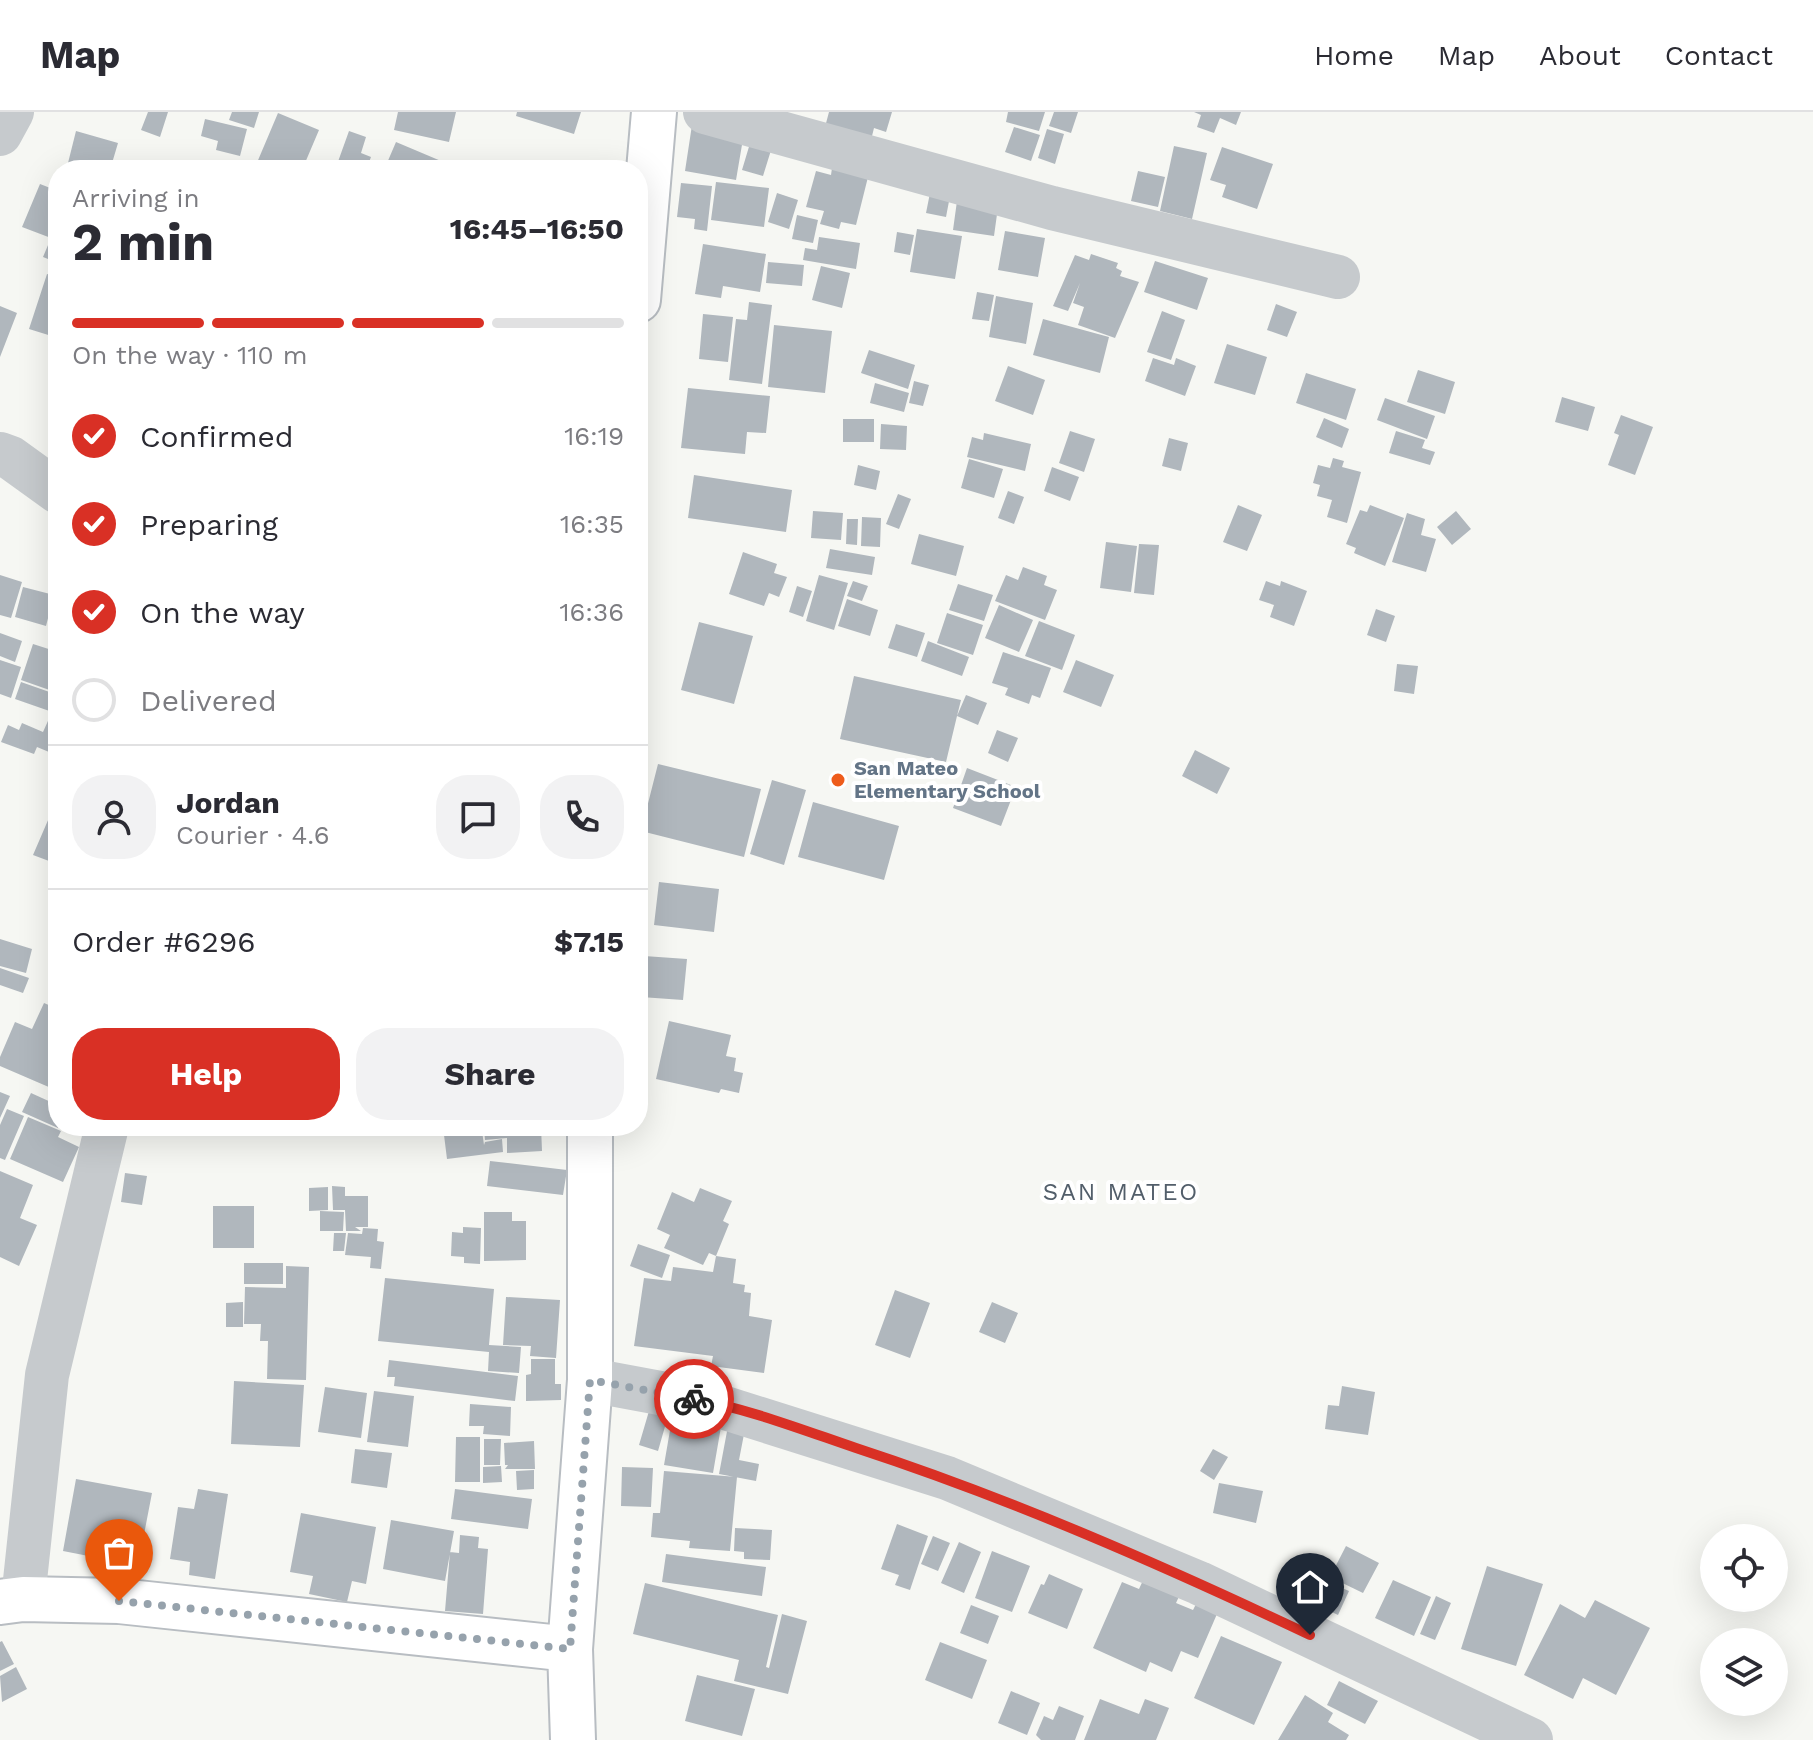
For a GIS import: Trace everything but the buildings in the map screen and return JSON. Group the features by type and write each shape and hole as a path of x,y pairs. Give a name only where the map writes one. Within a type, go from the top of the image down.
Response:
{"main road":[{"path":"648,182 654,112"},
{"path":"573,1740 570,1649 590,1380 590,1136"},
{"path":"12,1600 119,1601 570,1649"}],"street":[{"path":"0,134 12,112"},
{"path":"705,112 1052,208 1338,277"},
{"path":"0,454 11,458 48,485"},
{"path":"12,1600 47,1375 105,1136"},
{"path":"590,1380 703,1401 947,1478 1199,1583 1531,1740"}],"way so far":[{"path":"119,1601 570,1649 590,1380 694,1399"}],"place":[{"name":"San Mateo Elementary School","path":"838,780"}],"district":[{"name":"SAN MATEO","path":"1121,1192"}],"route":[{"path":"694,1399 793,1427 947,1478 1199,1583 1310,1635"}]}
